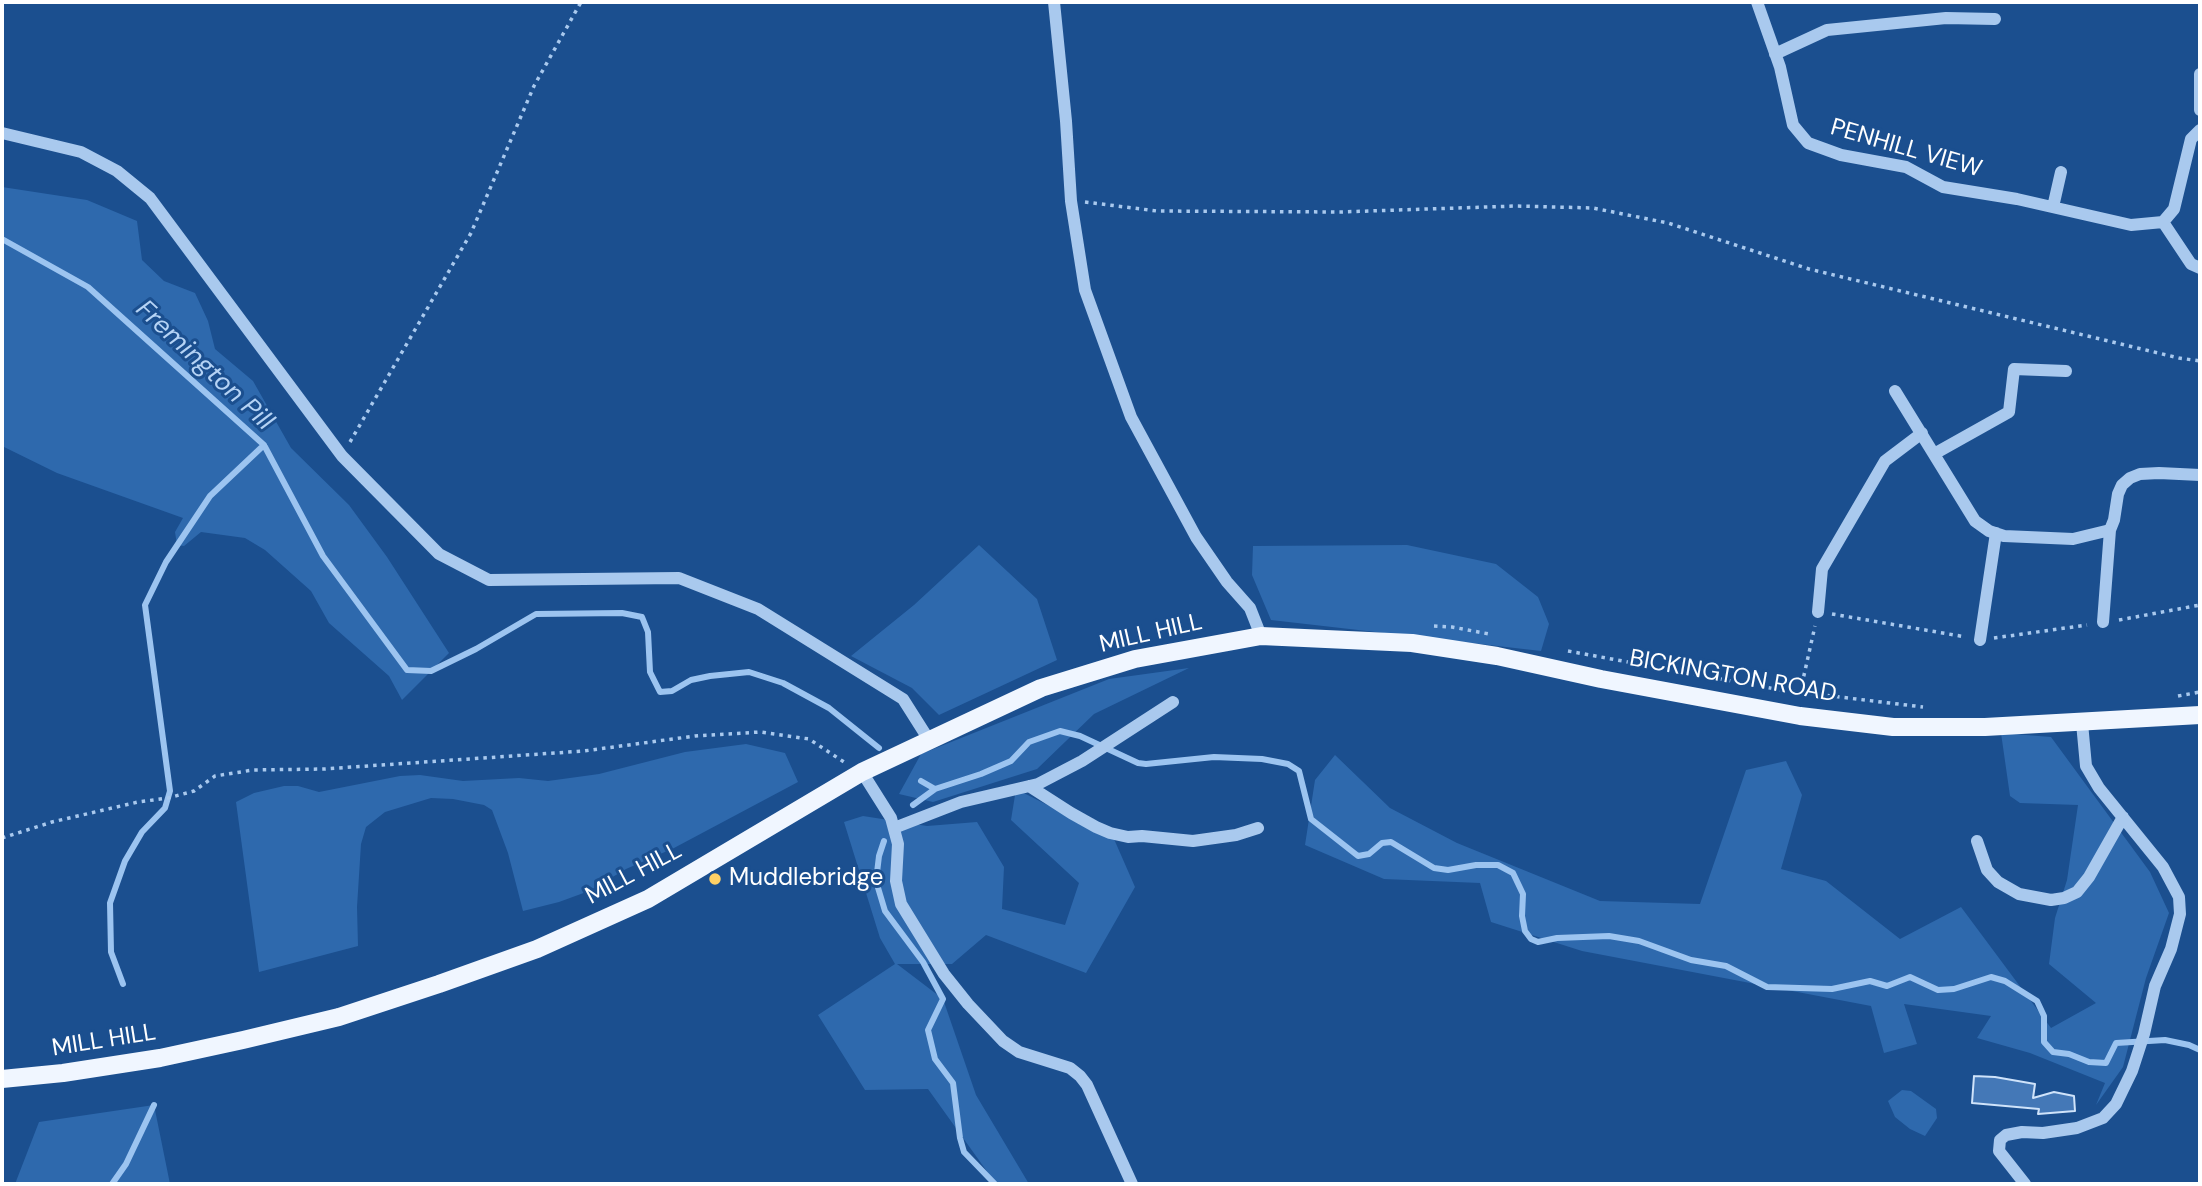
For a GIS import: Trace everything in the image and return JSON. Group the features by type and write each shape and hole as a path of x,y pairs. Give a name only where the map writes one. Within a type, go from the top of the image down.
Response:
{"main road":[{"name":"BICKINGTON ROAD","path":"1261,636 1412,643 1461,650 1800,716 1894,727 1985,727 2200,715"},
{"name":"MILL HILL","path":"2,1079 160,1058 339,1017 537,949 648,898 862,772 1041,688 1135,659 1261,636"}],"street":[{"path":"1054,2 1071,201 1085,290 1131,417 1196,537 1227,582 1250,608 1261,636"},
{"name":"PENHILL VIEW","path":"1757,2 1775,54 1793,125 1808,143 1841,155 1906,167 1943,187 2131,225 2163,222"},
{"path":"1775,54 1826,30 1946,18 1995,19"},
{"path":"2200,74 2200,110"},
{"path":"2200,130 2191,139 2174,209 2163,222 2191,264 2200,268"},
{"path":"2,133 81,152 117,171 150,198 342,456 439,554 489,580 679,578 758,609 902,699 929,740"},
{"path":"2053,208 2061,172"},
{"path":"1934,454 2009,412 2014,369 2066,371"},
{"path":"1895,391 1975,521 2004,536 2073,539 2110,530"},
{"path":"1818,612 1822,569 1885,461 1922,433"},
{"path":"2103,622 2110,530 2115,520 2122,485 2140,474 2200,472"},
{"path":"1980,640 1996,533"},
{"path":"894,828 961,802 1038,784 1082,761 1173,702"},
{"path":"2025,1184 1999,1151 2000,1140 2006,1135 2022,1132 2043,1133 2077,1128 2103,1118 2116,1104 2132,1071 2155,986 2171,949 2180,914 2179,897 2163,867 2099,788 2086,766 2082,723"},
{"path":"862,772 891,818 894,828 898,844 896,881 901,904 944,974 1003,1041 1019,1052 1070,1068 1080,1076 1087,1085 1132,1184"},
{"path":"1029,786 1110,834 1193,841 1236,835 1258,828"},
{"path":"1976,841 1987,870 1998,882 2019,894 2051,900 2064,898 2077,892 2089,877 2123,817"}],"path":[{"path":"342,456 471,233 534,86 581,2"},
{"path":"1071,201 1157,211 1340,212 1516,206 1593,208 1668,223 1810,269 2179,358 2200,360"},
{"path":"1800,693 1818,612 1980,640"},
{"path":"1426,626 1452,627 1490,635"},
{"path":"1567,651 1800,693 1928,708"},
{"path":"2174,697 2200,692"},
{"path":"2,838 52,822 194,791 215,776 253,770 324,769 584,751 695,736 760,732 809,739 862,772"}],"shaded area":[{"path":"2,187 87,200 137,221 142,260 164,281 195,293 208,321 215,349 253,381 291,448 349,505 387,557 449,653 402,700 389,676 329,623 311,591 265,550 245,538 201,532 184,546 177,545 175,532 183,518 57,473 2,446"},
{"path":"979,545 1037,599 1057,660 939,715 912,688 851,656 914,605"},
{"path":"1407,545 1496,564 1538,597 1549,624 1541,651 1271,620 1252,575 1253,546"},
{"path":"1189,668 1094,714 1037,769 933,802 899,794 921,754 1109,679"},
{"path":"2001,733 2051,737 2150,872 2169,913 2146,978 2123,1067 2096,1105 2105,1083 2030,1053 1977,1038 1991,1016 1904,1004 1917,1044 1884,1053 1871,1006 1582,951 1491,922 1480,883 1384,879 1305,845 1315,780 1335,755 1390,808 1457,843 1600,901 1700,904 1746,770 1786,761 1802,795 1781,869 1826,881 1900,939 1961,907 2051,1028 2096,1003 2049,964 2055,918 2067,880 2078,805 2020,803 2010,796"},
{"path":"746,744 785,753 798,782 674,848 626,869 589,891 523,911 508,853 492,810 484,805 431,798 385,812 366,827 361,844 357,907 358,946 259,972 236,802 254,793 284,786 298,786 319,792 400,776 420,775 463,781 519,778 548,781 599,774 685,752"},
{"path":"1016,789 1114,839 1135,887 1086,973 986,935 952,964 897,964 943,999 976,1095 1029,1184 996,1184 928,1089 865,1090 818,1015 895,964 880,938 844,822 863,816 927,826 977,822 1004,867 1002,909 1065,925 1079,883 1011,820"},
{"path":"1902,1090 1911,1091 1936,1109 1937,1118 1925,1136 1910,1129 1895,1117 1888,1101"},
{"path":"154,1105 170,1184 15,1184 39,1122"}],"building":[{"path":"1974,1076 2035,1084 2033,1098 2054,1092 2074,1096 2075,1111 2038,1114 2039,1109 1972,1103"}],"waterway":[{"name":"Fremington Pill","path":"2,239 88,287 264,445 323,556 407,670 431,671 476,649 536,614 622,613 642,617 648,632 650,672 660,692 672,691 691,680 749,672 783,683 829,708 879,748"},
{"path":"123,984 111,952 110,903 125,861 142,832 165,808 170,791 145,605 166,562 210,496 264,445"},
{"path":"921,781 935,789 981,774 1011,761 1029,742 1060,731 1080,736 1138,763 1214,757 1262,759 1288,764 1299,771 1311,819 1358,856 1369,854 1382,843 1391,842 1434,868 1448,870 1476,865 1498,865 1513,873 1523,894 1522,916 1525,931 1531,939 1538,942 1557,938 1609,936 1639,941 1691,960 1726,966 1767,987 1832,989 1870,981 1887,986 1910,977 1938,990 1954,989 1991,977 2005,981 2037,1001 2044,1016 2044,1042 2053,1052 2069,1054 2089,1062 2106,1063 2116,1043 2165,1040 2200,1050"},
{"path":"913,805 935,789"},
{"path":"884,841 876,881 885,911 923,962 943,999 928,1030 935,1059 953,1083 964,1152 995,1184"},
{"path":"112,1184 126,1164 154,1105"}],"place":[{"name":"Muddlebridge","path":"715,879"}]}
